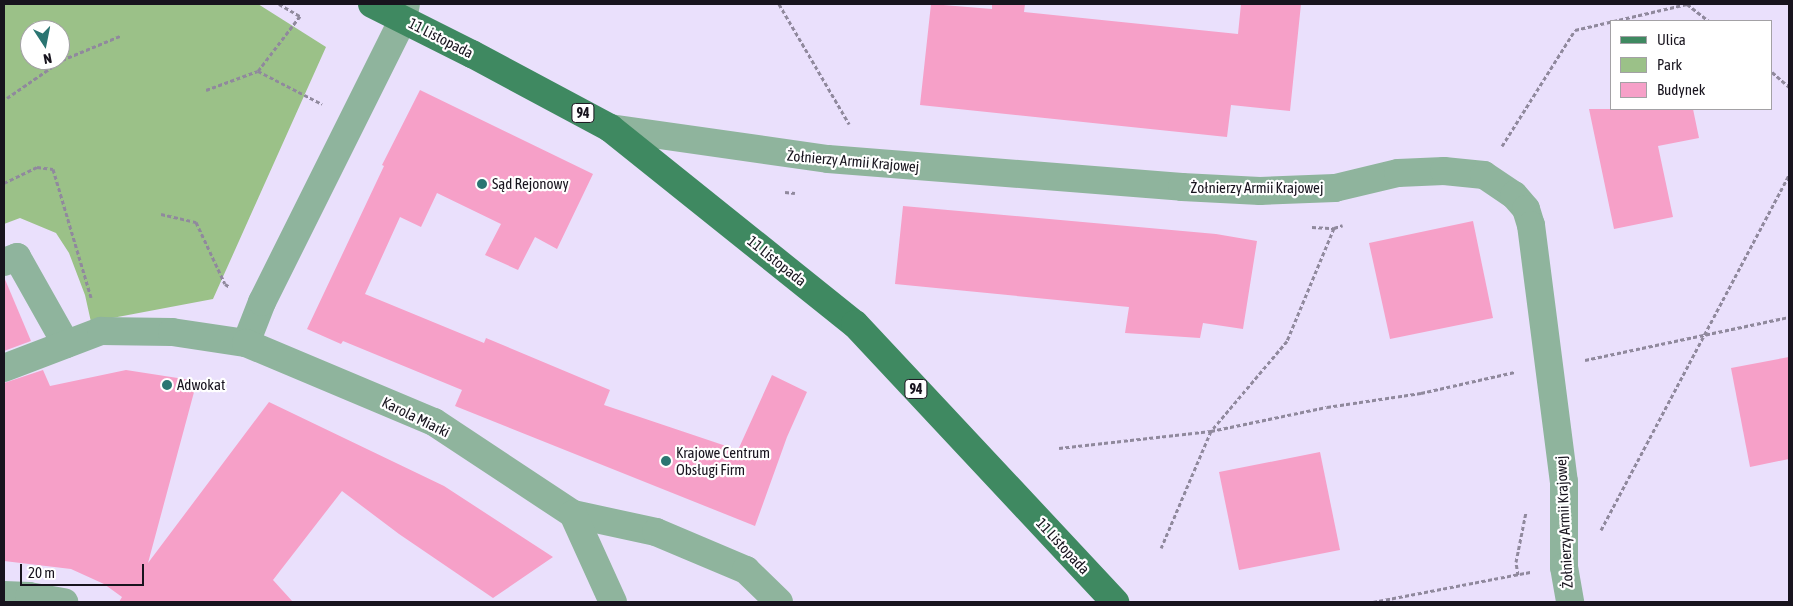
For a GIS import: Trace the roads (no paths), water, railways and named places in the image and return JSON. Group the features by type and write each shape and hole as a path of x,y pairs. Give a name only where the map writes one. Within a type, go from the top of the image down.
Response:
{"main road":[{"name":"11 Listopada","path":"372,4 405,12 610,128 855,324 1116,602"}],"street":[{"path":"246,343 262,302 405,12"},
{"name":"Żołnierzy Armii Krajowej","path":"610,128 820,158 1182,187 1260,191 1335,188 1398,173 1444,171 1484,175 1514,196 1526,209 1531,225 1564,482 1564,566 1570,602"},
{"path":"4,262 17,257 66,344"},
{"name":"Karola Miarki","path":"4,368 101,331 172,332 246,343 434,422 573,514"},
{"path":"573,514 613,602"},
{"path":"573,514 656,532 746,570 779,602"},
{"path":"4,595 29,596 64,602"}],"place":[{"name":"Sąd Rejonowy","path":"482,184"},
{"name":"Adwokat","path":"167,385"},
{"name":"Krajowe Centrum Obsługi Firm","path":"666,461"}]}
